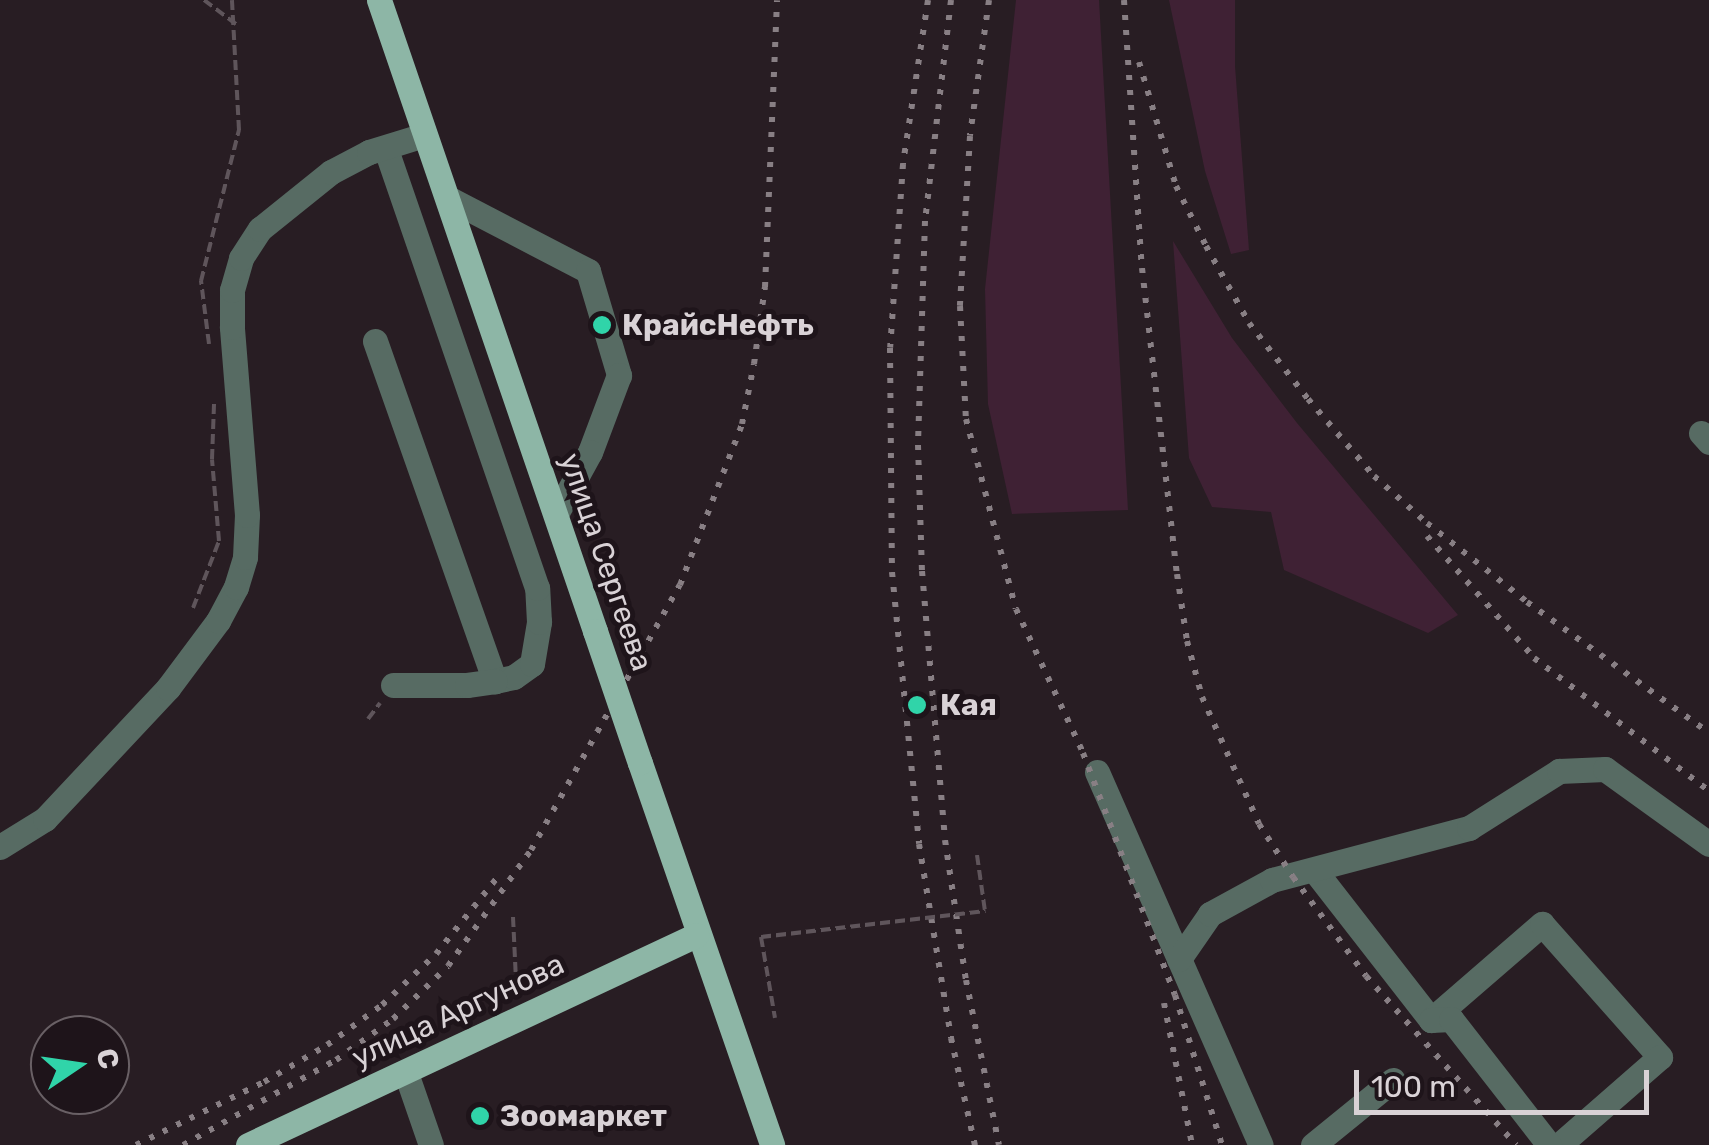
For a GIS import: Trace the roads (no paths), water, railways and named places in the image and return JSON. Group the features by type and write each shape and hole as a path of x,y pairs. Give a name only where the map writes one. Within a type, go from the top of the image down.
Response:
{"main road":[{"name":"улица Сергеева","path":"378,0 596,631 696,935 772,1145"},
{"name":"улица Аргунова","path":"248,1145 696,935"}],"street":[{"path":"0,847 45,818 168,688 218,621 245,557 247,515 232,328 232,290 242,258 260,229 331,172 369,152 386,150 424,135"},
{"path":"386,150 537,588 538,622 532,664 514,676 467,686 393,684"},
{"path":"448,198 588,270 619,375 590,452 556,514"},
{"path":"376,342 495,681"},
{"path":"1180,959 1210,914 1272,880 1469,828 1559,771 1605,769 1709,844"},
{"path":"1097,772 1260,1145"},
{"path":"1315,871 1431,1020"},
{"path":"1431,1020 1542,924 1660,1056 1558,1145"},
{"path":"1431,1020 1451,1019 1549,1145"},
{"path":"406,1073 432,1145"},
{"path":"1313,1145 1393,1080"}],"railway":[{"path":"183,1145 336,1060 393,1019 448,966 531,850 680,585 742,424 754,364 765,287 777,0"},
{"path":"928,0 903,164 890,348 892,572 919,844 951,1038 975,1145"},
{"path":"951,0 925,221 918,445 922,571 945,840 966,980 999,1145"},
{"path":"989,0 970,136 960,306 966,419 1016,609 1083,753 1175,995 1222,1145"},
{"path":"1124,0 1142,268 1177,574 1187,641 1202,697 1259,824 1293,877 1366,976 1516,1145"},
{"path":"1139,62 1176,186 1206,246 1249,323 1308,399 1374,476 1427,523 1527,602 1709,733"},
{"path":"1427,536 1534,658 1709,791"},
{"path":"136,1145 264,1082 327,1045 382,1005 436,954 500,874"},
{"path":"1164,1003 1192,1145"}],"place":[{"name":"КрайсНефть","path":"602,325"},
{"name":"Кая","path":"917,705"},
{"name":"Зоомаркет","path":"480,1116"}]}
